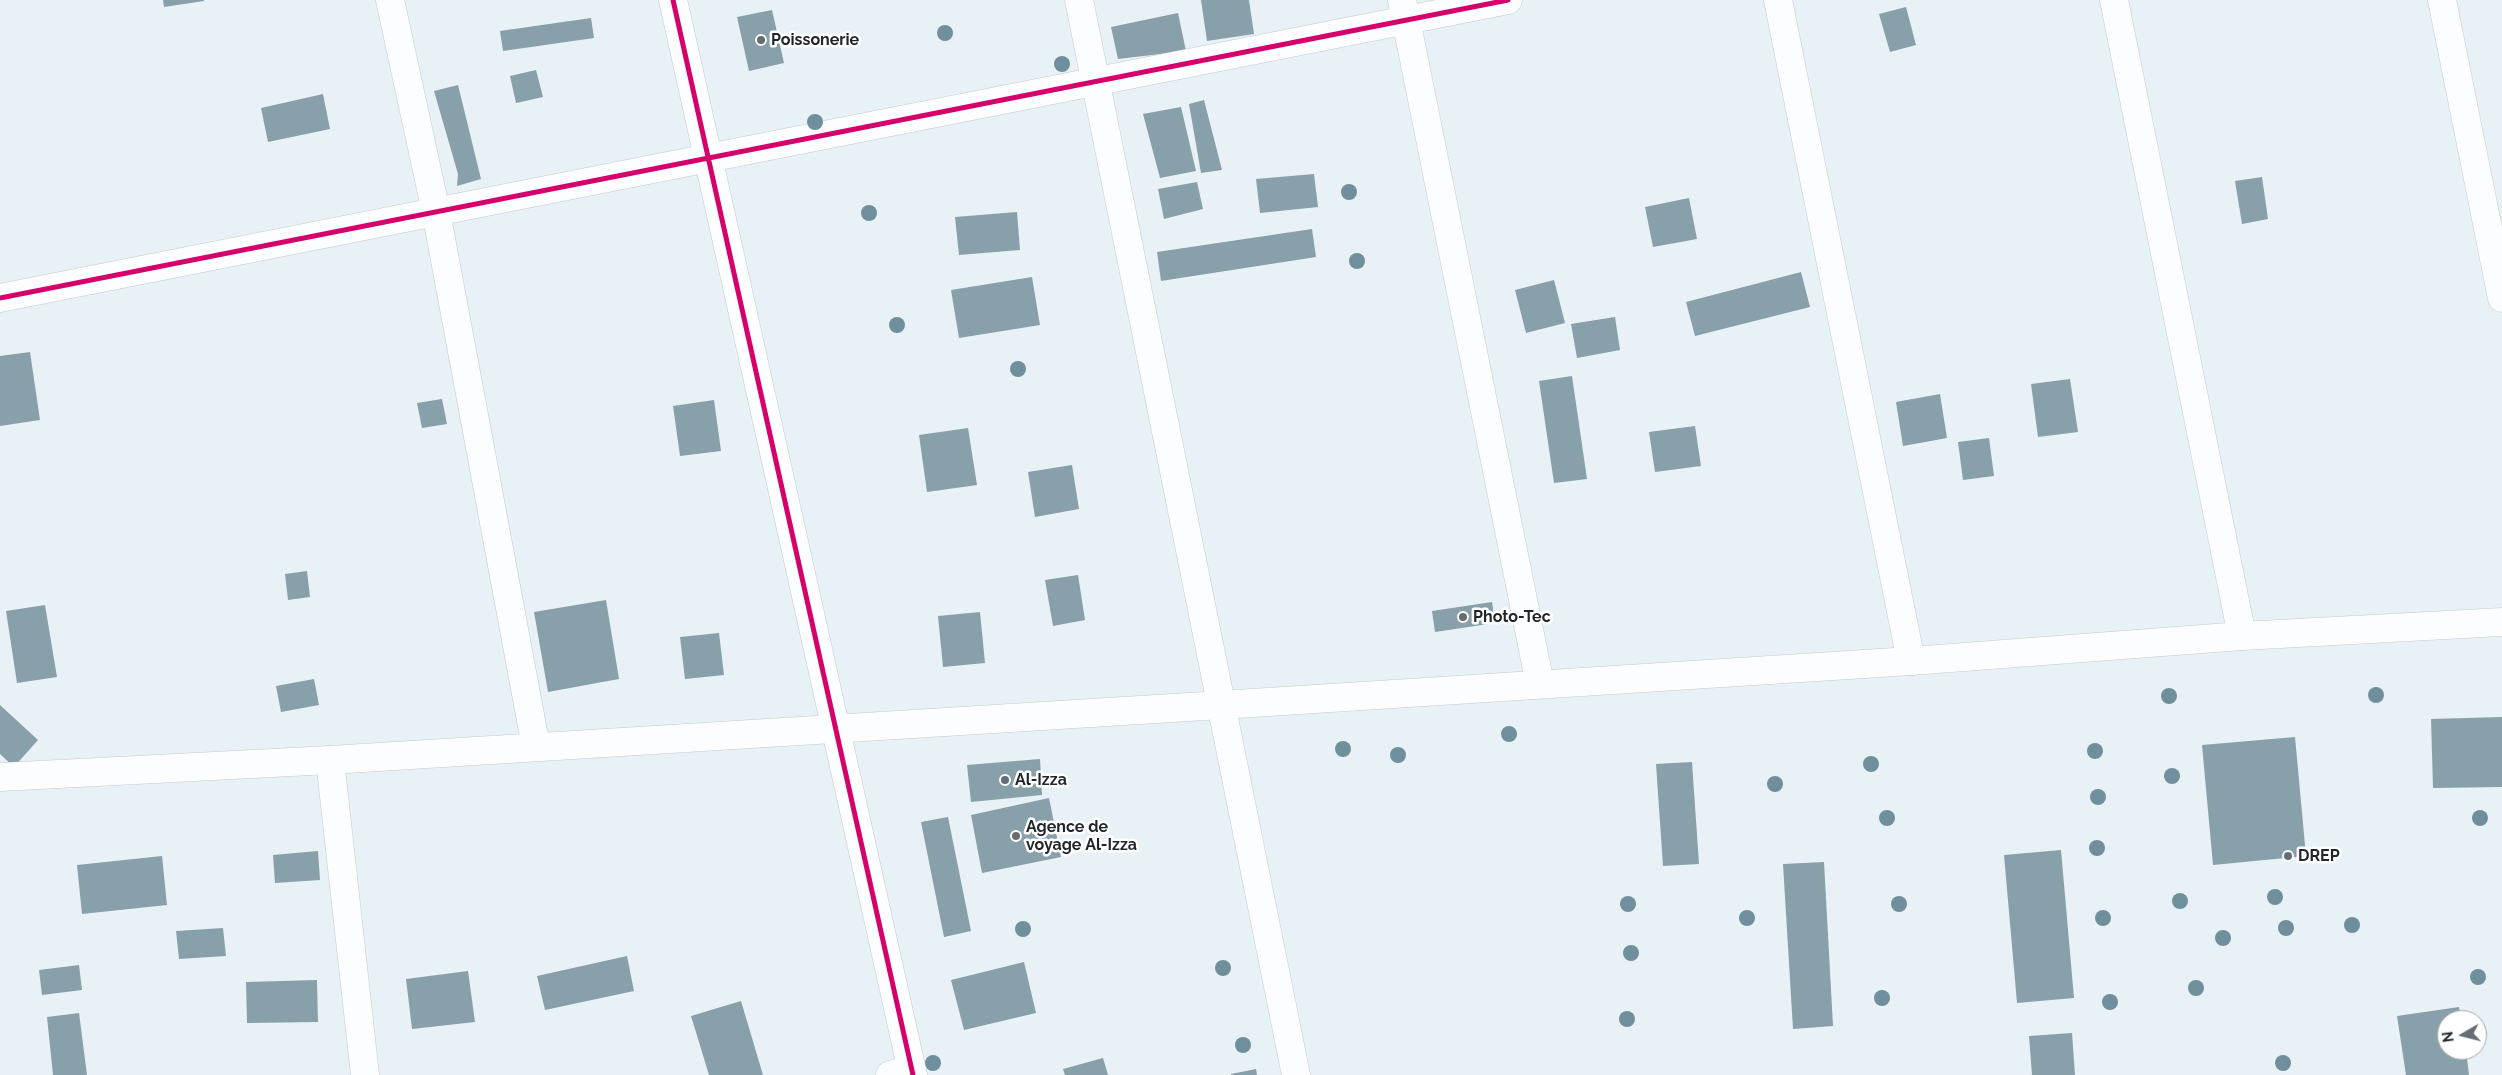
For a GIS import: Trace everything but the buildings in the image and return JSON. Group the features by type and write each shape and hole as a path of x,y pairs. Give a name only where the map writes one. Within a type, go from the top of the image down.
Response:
{"street":[{"path":"390,0 436,212 536,747"},
{"path":"673,0 837,728 905,1073"},
{"path":"1079,0 1296,1075"},
{"path":"0,298 1096,82 1404,10 1508,0"},
{"path":"1778,0 1911,661"},
{"path":"2114,0 2242,636"},
{"path":"2442,0 2502,298"},
{"path":"1404,10 1540,684"},
{"path":"0,777 330,760 1222,705 1911,661 2242,636 2502,622"},
{"path":"330,760 365,1075"}],"cycle path":[{"path":"673,0 913,1075"},
{"path":"0,298 1508,0"}],"place":[{"name":"Poissonerie","path":"761,40"},
{"name":"Photo-Tec","path":"1463,617"},
{"name":"Al-Izza","path":"1005,780"},
{"name":"Agence de voyage Al-Izza","path":"1016,836"},
{"name":"DREP","path":"2288,856"}]}
